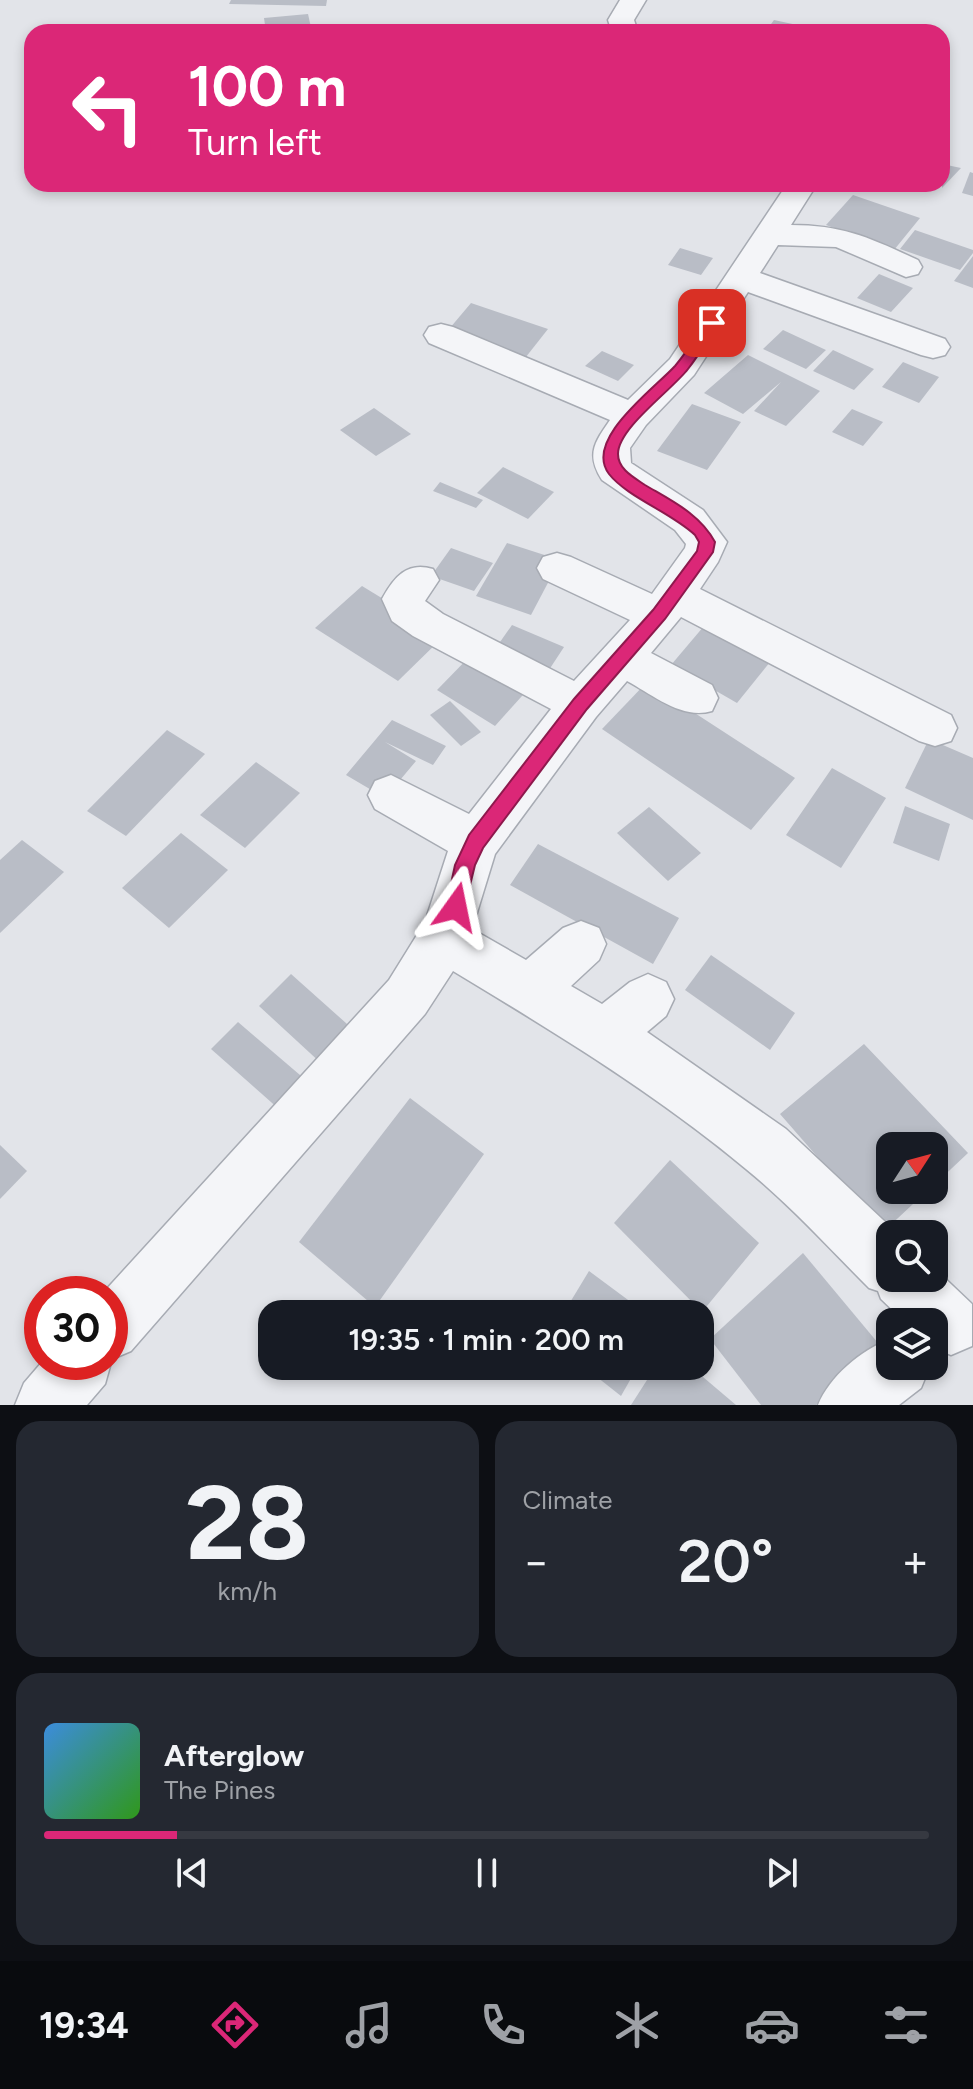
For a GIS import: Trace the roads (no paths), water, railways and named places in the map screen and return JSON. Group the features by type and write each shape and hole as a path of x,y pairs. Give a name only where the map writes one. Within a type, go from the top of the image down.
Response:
{"street":[{"path":"622,24 621,20 633,0"},
{"path":"128,1310 407,997 430,966 444,939 456,907 465,865 476,842 580,704 622,658 704,552 707,542 689,520 615,471 610,458 611,446 633,416 682,367 797,192"},
{"path":"771,235 827,235 847,240 906,267"},
{"path":"742,278 933,347"},
{"path":"441,335 633,416"},
{"path":"557,568 666,604 935,728"},
{"path":"419,580 403,599 407,610 428,625 580,704"},
{"path":"622,658 696,698"},
{"path":"391,795 476,842"},
{"path":"444,939 531,989 693,1094 768,1151 876,1254"},
{"path":"531,989 581,944"},
{"path":"603,1036 648,999"},
{"path":"918,1292 953,1323"},
{"path":"46,1405 68,1380"},
{"path":"849,1405 881,1380"}]}
